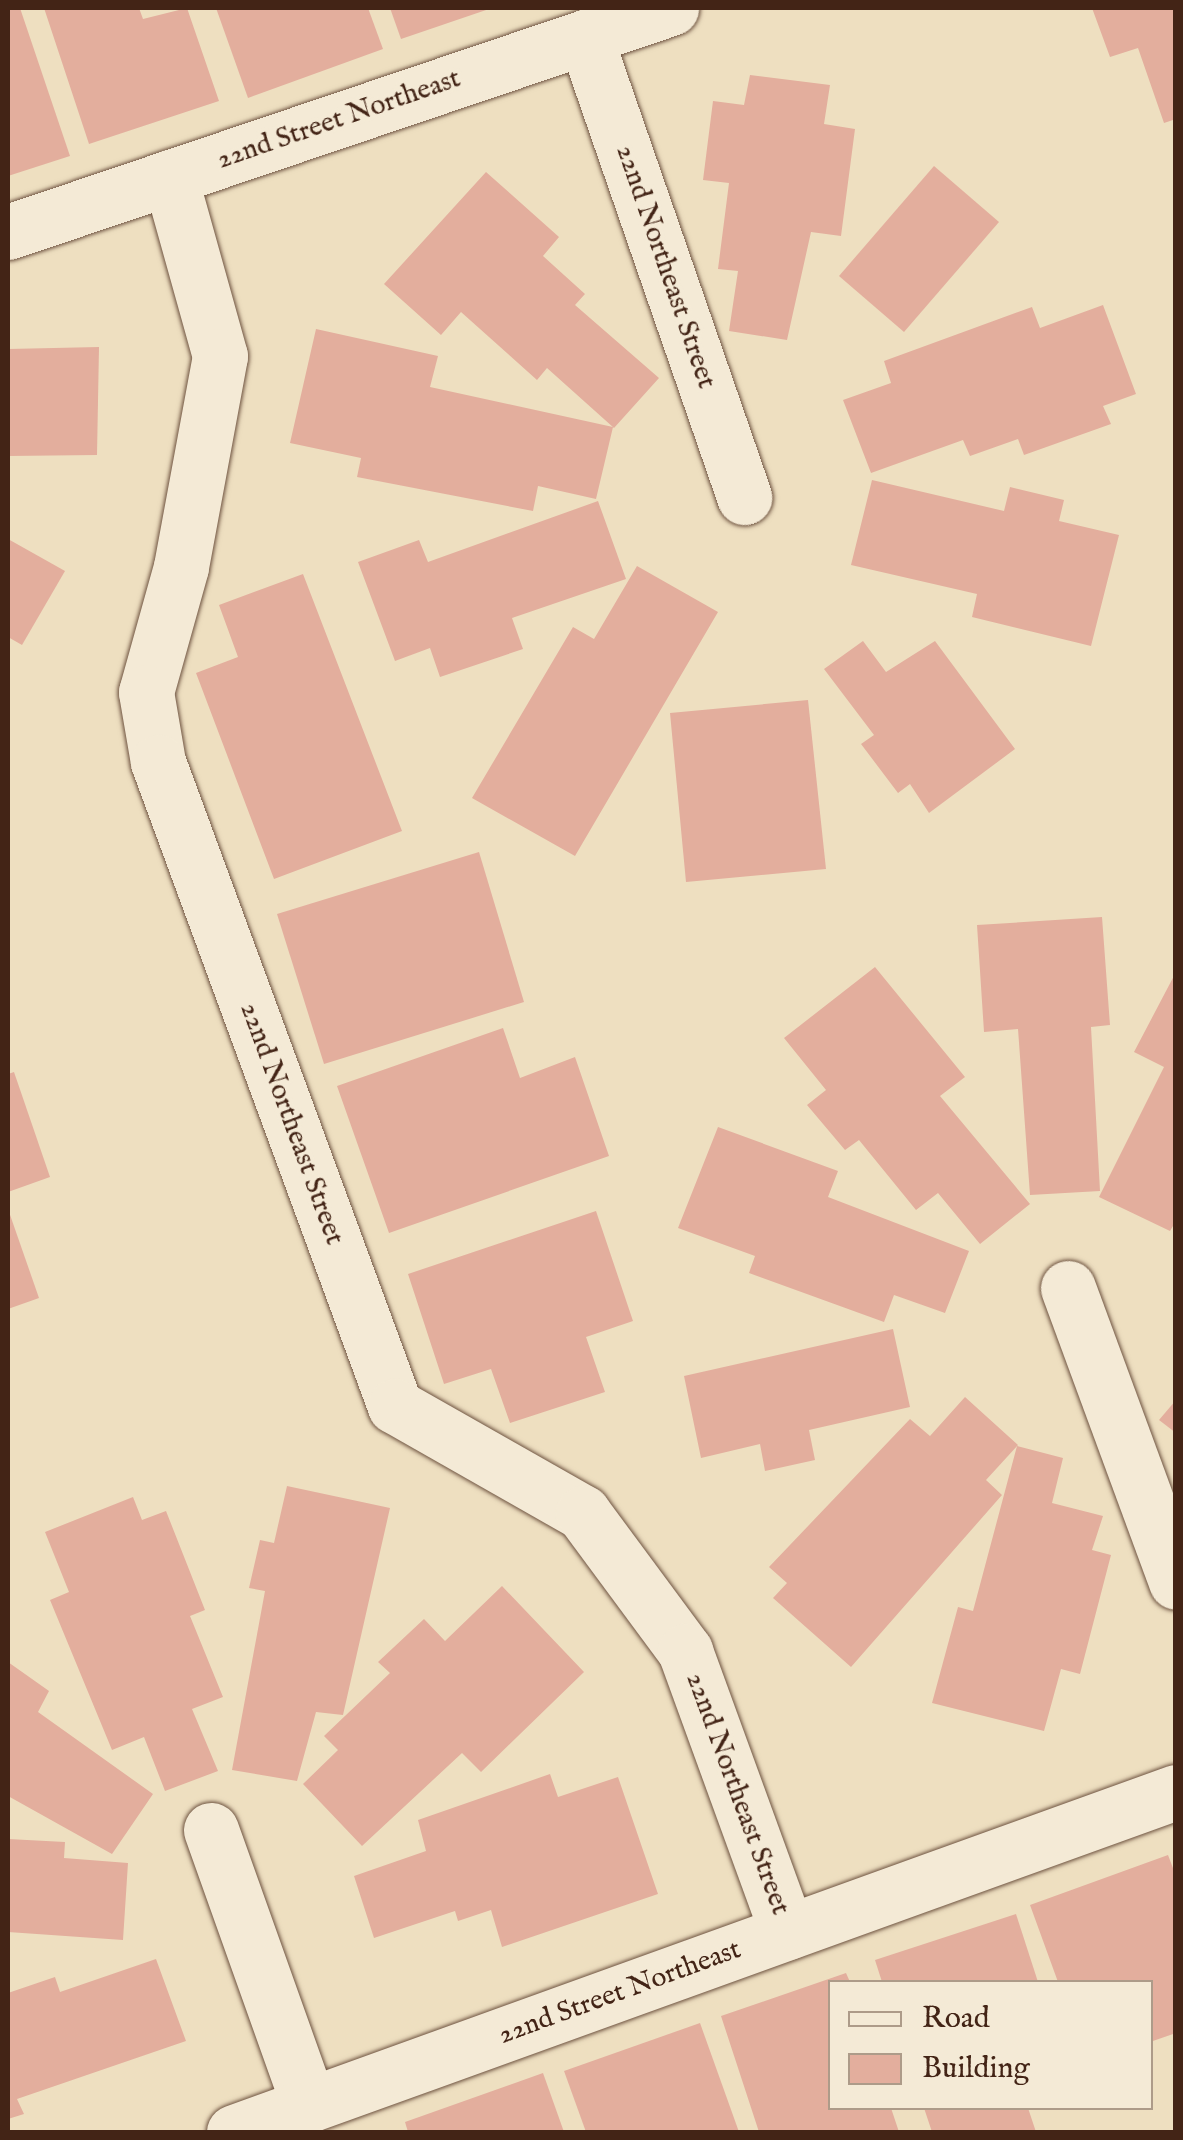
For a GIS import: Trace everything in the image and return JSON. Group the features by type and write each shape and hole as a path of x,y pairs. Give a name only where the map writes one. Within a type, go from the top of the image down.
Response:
{"street":[{"name":"22nd Street Northeast","path":"8,232 671,8"},
{"name":"22nd Northeast Street","path":"585,37 744,497"},
{"name":"22nd Northeast Street","path":"170,177 220,356 181,568 146,692 158,762 395,1406 583,1514 663,1620 686,1651 787,1932"},
{"path":"1068,1288 1176,1582"},
{"name":"22nd Street Northeast","path":"234,2132 1176,1792"},
{"path":"211,1830 310,2105"}],"building":[{"path":"8,8 20,8 70,156 8,176"},
{"path":"44,8 139,8 143,19 187,8 219,101 89,144"},
{"path":"216,8 368,8 383,49 248,98"},
{"path":"390,8 492,8 401,39"},
{"path":"1092,8 1176,8 1176,119 1164,123 1138,48 1110,57"},
{"path":"750,75 830,85 824,124 855,129 841,236 811,232 787,340 729,331 738,271 718,269 729,183 703,180 713,101 744,105"},
{"path":"934,166 999,222 904,332 839,276"},
{"path":"486,172 559,237 543,256 585,294 575,305 659,378 614,428 547,368 537,380 461,312 441,335 384,284"},
{"path":"1103,305 1136,394 1103,406 1111,424 1024,455 1018,439 970,456 963,440 871,473 843,400 891,383 884,361 1032,307 1040,328"},
{"path":"316,329 438,356 430,387 613,427 596,499 538,486 533,511 357,477 361,458 290,443"},
{"path":"99,347 97,455 8,456 8,349"},
{"path":"872,480 1004,511 1010,487 1064,500 1059,521 1119,535 1091,646 972,617 977,594 851,565"},
{"path":"598,501 626,579 512,618 523,649 440,677 430,648 395,661 358,562 419,540 428,562"},
{"path":"8,539 65,571 22,645 8,637"},
{"path":"637,566 718,612 575,856 472,798 573,627 594,639"},
{"path":"303,574 402,831 274,879 196,673 238,657 219,605"},
{"path":"863,641 886,672 935,641 1015,749 929,813 910,784 898,793 861,744 874,735 824,669"},
{"path":"808,700 826,869 686,882 670,713"},
{"path":"479,852 524,1002 324,1064 277,914"},
{"path":"1102,917 1110,1025 1091,1027 1100,1191 1030,1195 1018,1029 984,1032 977,925"},
{"path":"875,967 965,1077 940,1096 1030,1204 980,1244 938,1193 916,1210 859,1140 845,1150 807,1105 826,1090 784,1038"},
{"path":"1176,972 1176,1221 1170,1231 1099,1197 1164,1067 1134,1052"},
{"path":"503,1028 520,1078 575,1057 609,1156 389,1233 337,1086"},
{"path":"14,1072 50,1177 8,1192 8,1074"},
{"path":"718,1127 838,1171 828,1197 969,1251 945,1313 894,1295 884,1322 749,1273 755,1256 678,1228"},
{"path":"8,1209 39,1298 8,1309"},
{"path":"596,1211 633,1321 586,1337 605,1392 510,1423 491,1369 444,1384 408,1274"},
{"path":"893,1329 910,1407 809,1430 815,1460 765,1471 760,1444 701,1458 684,1376"},
{"path":"965,1397 1018,1445 986,1480 1002,1495 851,1667 773,1598 787,1583 769,1567 910,1419 930,1436"},
{"path":"1176,1400 1176,1433 1159,1420"},
{"path":"1017,1446 1063,1458 1052,1503 1103,1516 1092,1550 1111,1555 1080,1674 1061,1669 1044,1731 932,1703 958,1607 973,1611"},
{"path":"287,1486 390,1508 343,1715 316,1712 297,1781 232,1770 265,1591 249,1588 260,1540 274,1543"},
{"path":"133,1497 142,1520 166,1511 205,1610 190,1616 223,1697 192,1709 218,1771 165,1791 144,1737 112,1750 50,1600 69,1592 45,1532"},
{"path":"502,1586 584,1672 481,1772 462,1753 362,1846 303,1784 338,1750 324,1736 390,1673 378,1662 424,1619 445,1641"},
{"path":"8,1662 49,1691 38,1712 153,1794 112,1854 8,1796"},
{"path":"550,1774 558,1797 618,1777 658,1894 502,1947 491,1910 458,1921 455,1911 374,1938 354,1876 426,1851 418,1820"},
{"path":"8,1839 65,1842 64,1858 128,1863 123,1940 8,1932"},
{"path":"1168,1855 1176,1876 1176,2033 1153,2041 1153,1980 1057,1980 1030,1905"},
{"path":"1016,1914 1037,1980 881,1980 875,1960"},
{"path":"156,1959 186,2041 17,2099 24,2114 8,2119 8,1993 55,1977 60,1992"},
{"path":"846,1973 849,1980 828,1980 828,2110 892,2110 899,2132 759,2132 721,2016"},
{"path":"700,2023 739,2132 586,2132 564,2071"},
{"path":"543,2073 564,2132 408,2132 405,2122"},
{"path":"925,2110 1029,2110 1036,2132 932,2132"}]}
